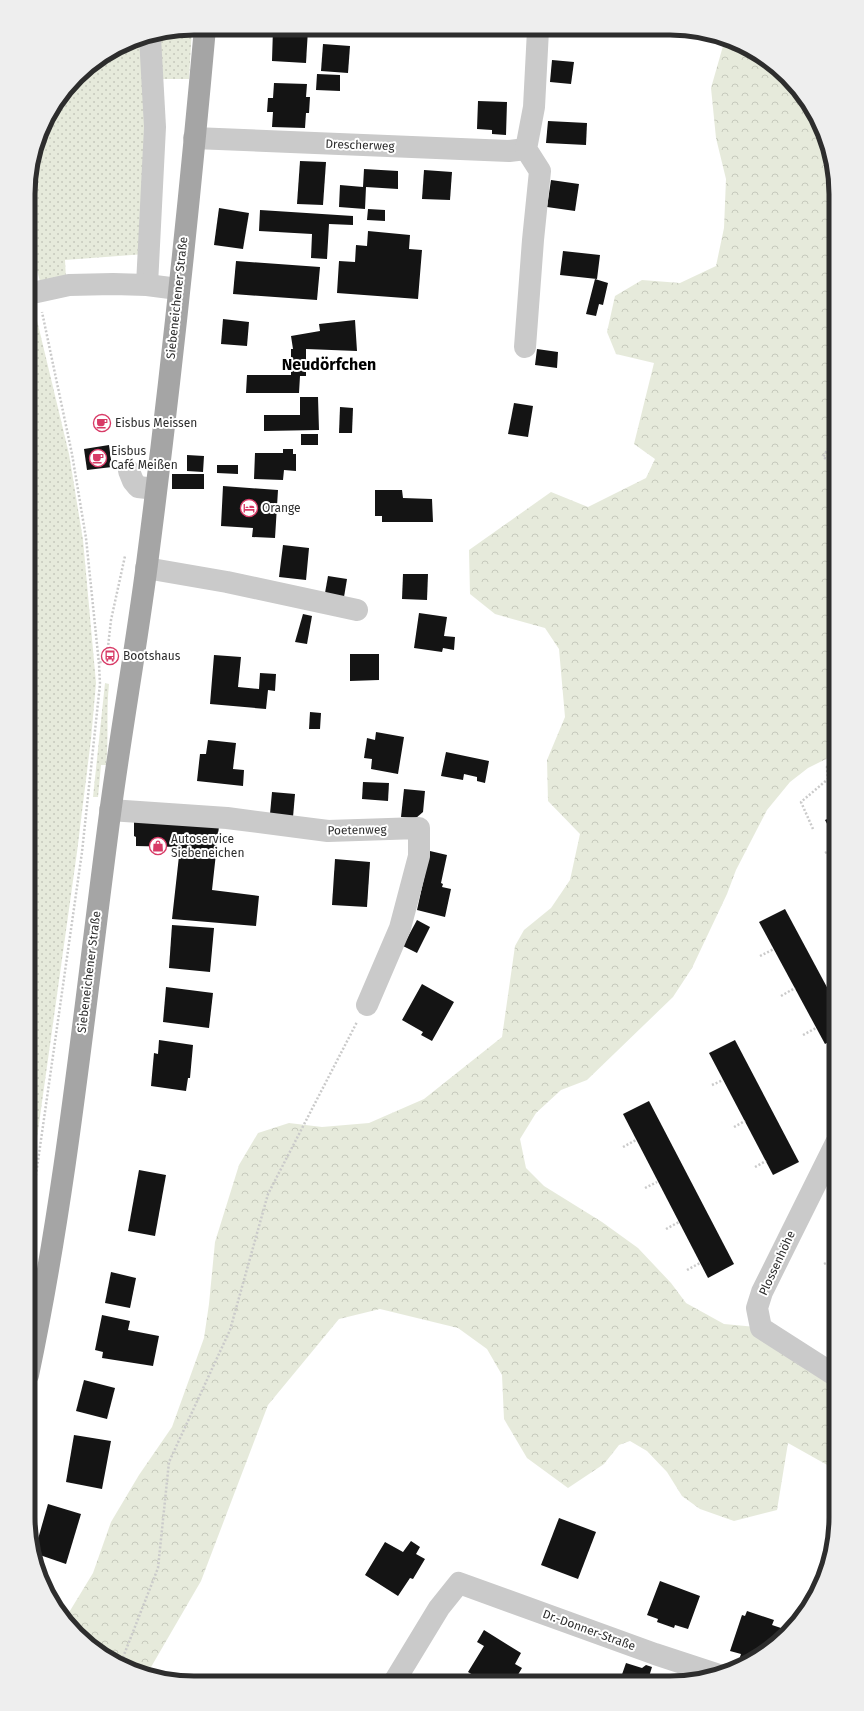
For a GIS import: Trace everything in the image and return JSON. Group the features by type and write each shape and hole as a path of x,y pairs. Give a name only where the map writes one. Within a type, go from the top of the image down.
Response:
{"main road":[{"name":"Siebeneichener Straße","path":"35,1336 52,1242 70,1118 110,810 146,568 178,288 204,35"}],"street":[{"path":"525,347 540,171 526,149 534,107 538,35"},
{"path":"147,285 155,126 150,41"},
{"name":"Drescherweg","path":"194,138 509,151 526,149"},
{"path":"37,292 69,285 147,285 178,288"},
{"path":"129,471 132,481 138,487 156,489"},
{"path":"146,568 227,582 357,610"},
{"name":"Poetenweg","path":"110,810 227,818 328,831 419,828 419,856 400,928 367,1005"},
{"name":"Plossenhöhe","path":"829,1157 762,1292 757,1308 761,1328 829,1372"},
{"name":"Dr.-Donner-Straße","path":"398,1676 439,1608 459,1583 655,1654 708,1672"}],"path":[{"path":"35,1182 82,852 99,691 99,664 86,538 72,454 37,292"},
{"path":"829,448 823,458 829,461"},
{"path":"99,664 108,646 112,613 127,549"},
{"path":"813,829 801,802 828,779 827,767 829,764"},
{"path":"825,853 829,851"},
{"path":"760,956 774,949"},
{"path":"781,996 795,988"},
{"path":"122,1659 158,1568 169,1462 230,1330 268,1194 367,1005"},
{"path":"803,1035 816,1028"},
{"path":"712,1086 723,1080"},
{"path":"734,1127 745,1121"},
{"path":"623,1147 636,1140"},
{"path":"755,1167 766,1161"},
{"path":"645,1188 658,1182"},
{"path":"666,1229 679,1222"},
{"path":"824,1264 829,1262"},
{"path":"687,1270 700,1263"}],"green space":[{"path":"192,35 189,79 158,79 145,254 65,260 66,279 41,285 35,263 35,183 43,143 56,114 74,89 89,74 114,56 153,40 173,36"},
{"path":"724,44 750,56 767,68 790,89 808,114 821,143 828,173 829,758 808,768 790,782 767,810 736,870 727,894 692,968 673,997 587,1080 561,1090 536,1113 520,1139 526,1168 544,1186 602,1222 638,1248 671,1283 686,1303 724,1324 756,1327 761,1333 829,1384 829,1466 788,1443 777,1510 734,1521 700,1509 682,1496 667,1472 647,1451 630,1441 619,1445 604,1464 568,1488 527,1458 504,1419 502,1375 487,1349 458,1328 380,1309 339,1319 268,1405 201,1581 149,1670 143,1668 114,1655 97,1643 89,1637 68,1614 93,1573 111,1522 139,1475 172,1427 204,1338 215,1242 239,1165 258,1133 289,1123 322,1127 369,1123 424,1099 502,1037 515,946 524,930 551,908 570,880 580,834 548,801 547,760 565,717 559,649 545,628 495,614 470,594 469,550 551,492 588,507 646,478 655,459 634,444 654,363 616,354 607,332 615,296 642,280 680,283 716,266 724,228 726,179 716,138 711,88"},
{"path":"35,312 69,454 83,540 96,683 91,739 77,852 35,1152"},
{"path":"105,683 109,684 106,765 101,765 98,797 93,797"}],"building":[{"path":"273,35 308,35 306,63 272,61"},
{"path":"323,44 350,46 348,73 321,71"},
{"path":"552,60 574,62 571,84 550,82"},
{"path":"317,74 340,75 340,91 316,90"},
{"path":"274,83 307,84 306,97 310,97 309,113 306,113 305,128 272,127 273,112 267,112 268,98 273,98"},
{"path":"478,101 507,102 506,135 492,134 492,130 477,129"},
{"path":"548,121 587,123 586,145 546,143"},
{"path":"300,161 326,162 323,205 297,204"},
{"path":"364,169 398,171 398,189 366,187 365,209 339,207 340,185 363,187"},
{"path":"424,170 452,172 450,200 422,199"},
{"path":"551,180 579,184 575,211 547,207"},
{"path":"219,208 249,213 243,249 214,245"},
{"path":"368,209 385,210 385,221 367,220"},
{"path":"260,210 353,216 353,225 329,224 327,259 311,258 312,234 259,231"},
{"path":"368,231 410,235 409,249 422,250 418,299 337,293 339,261 355,262 356,245 367,246"},
{"path":"563,251 600,255 597,279 560,275"},
{"path":"236,261 320,267 317,300 233,294"},
{"path":"595,279 608,283 603,305 599,304 596,316 586,314"},
{"path":"223,319 249,322 247,346 221,344"},
{"path":"355,320 357,351 306,349 306,376 300,376 299,393 246,393 247,375 291,375 291,349 293,349 291,336 320,331 319,324"},
{"path":"537,349 558,352 557,368 535,365"},
{"path":"300,397 318,397 319,430 264,431 264,415 300,415"},
{"path":"514,403 533,406 528,437 508,434"},
{"path":"340,407 353,408 352,433 339,433"},
{"path":"301,434 318,434 318,445 301,445"},
{"name":"Eisbus Café Meißen","path":"109,445 112,467 87,470 84,449"},
{"path":"283,449 293,449 293,454 296,454 296,471 284,470 283,480 254,479 255,453 283,453"},
{"path":"187,455 204,456 203,472 187,471"},
{"path":"217,465 238,465 238,474 217,473"},
{"path":"172,474 204,474 204,489 172,489"},
{"name":"Orange","path":"223,486 278,490 275,538 252,537 253,528 221,526"},
{"path":"375,490 402,490 403,498 432,499 433,522 382,522 382,516 375,516"},
{"path":"283,545 309,548 306,580 279,577"},
{"path":"403,574 428,574 427,600 402,599"},
{"path":"328,576 347,579 344,597 325,593"},
{"path":"419,613 447,617 444,636 455,637 454,650 443,648 442,652 414,648"},
{"path":"303,614 312,616 307,644 295,642"},
{"path":"350,654 379,654 379,680 350,681"},
{"path":"214,655 241,657 238,687 259,689 260,673 276,674 275,691 268,690 266,709 210,704"},
{"path":"310,712 321,713 320,729 309,729"},
{"path":"376,732 404,737 398,774 371,769 372,759 364,758 367,738 375,740"},
{"path":"208,740 236,743 233,769 244,770 243,786 197,781 200,754 206,754"},
{"path":"446,752 489,761 485,783 477,781 477,777 464,774 463,780 441,776"},
{"path":"363,782 389,783 388,801 362,799"},
{"path":"404,789 425,791 423,812 416,818 401,817"},
{"path":"272,792 295,794 293,817 270,814"},
{"path":"134,816 219,826 212,890 259,896 256,926 172,919 180,847 136,846 136,837 134,836"},
{"path":"829,818 829,827 825,820"},
{"path":"430,851 447,855 441,883 443,884 442,887 451,889 445,917 417,910"},
{"path":"335,859 370,862 367,907 332,905"},
{"path":"785,909 829,991 829,1042 825,1044 759,922"},
{"path":"417,920 430,927 417,953 403,946"},
{"path":"172,925 214,928 210,972 169,968"},
{"path":"422,984 454,1002 432,1041 421,1035 423,1032 402,1020"},
{"path":"166,987 213,993 209,1028 163,1022"},
{"path":"159,1040 193,1045 190,1078 188,1078 186,1091 151,1086 154,1053 158,1054"},
{"path":"735,1040 799,1162 773,1175 709,1053"},
{"path":"649,1101 734,1264 708,1278 623,1114"},
{"path":"139,1170 166,1175 155,1236 128,1231"},
{"path":"111,1272 136,1278 130,1308 105,1303"},
{"path":"102,1315 130,1321 128,1330 159,1336 153,1366 102,1358 103,1352 95,1350"},
{"path":"84,1380 115,1388 107,1419 76,1411"},
{"path":"74,1435 111,1441 102,1489 66,1482"},
{"path":"48,1504 81,1514 66,1564 39,1555 37,1543"},
{"path":"559,1518 596,1532 578,1579 541,1565"},
{"path":"411,1541 420,1547 416,1554 425,1559 413,1579 410,1578 398,1596 365,1575 385,1542 403,1552"},
{"path":"660,1581 700,1596 688,1629 675,1625 674,1628 657,1622 658,1619 647,1615"},
{"path":"747,1611 774,1620 772,1625 783,1629 775,1637 743,1658 740,1657 741,1654 730,1651 742,1615 745,1616"},
{"path":"484,1630 521,1653 515,1664 522,1668 517,1676 475,1676 468,1672 484,1646 477,1642"},
{"path":"626,1663 642,1668 646,1665 652,1667 649,1676 621,1676"}],"place":[{"name":"Eisbus Meissen","path":"102,423"},
{"name":"Eisbus Café Meißen","path":"98,458"},
{"name":"Orange","path":"249,508"},
{"name":"Bootshaus","path":"110,656"},
{"name":"Autoservice Siebeneichen","path":"158,846"}],"district":[{"name":"Neudörfchen","path":"329,364"}]}
